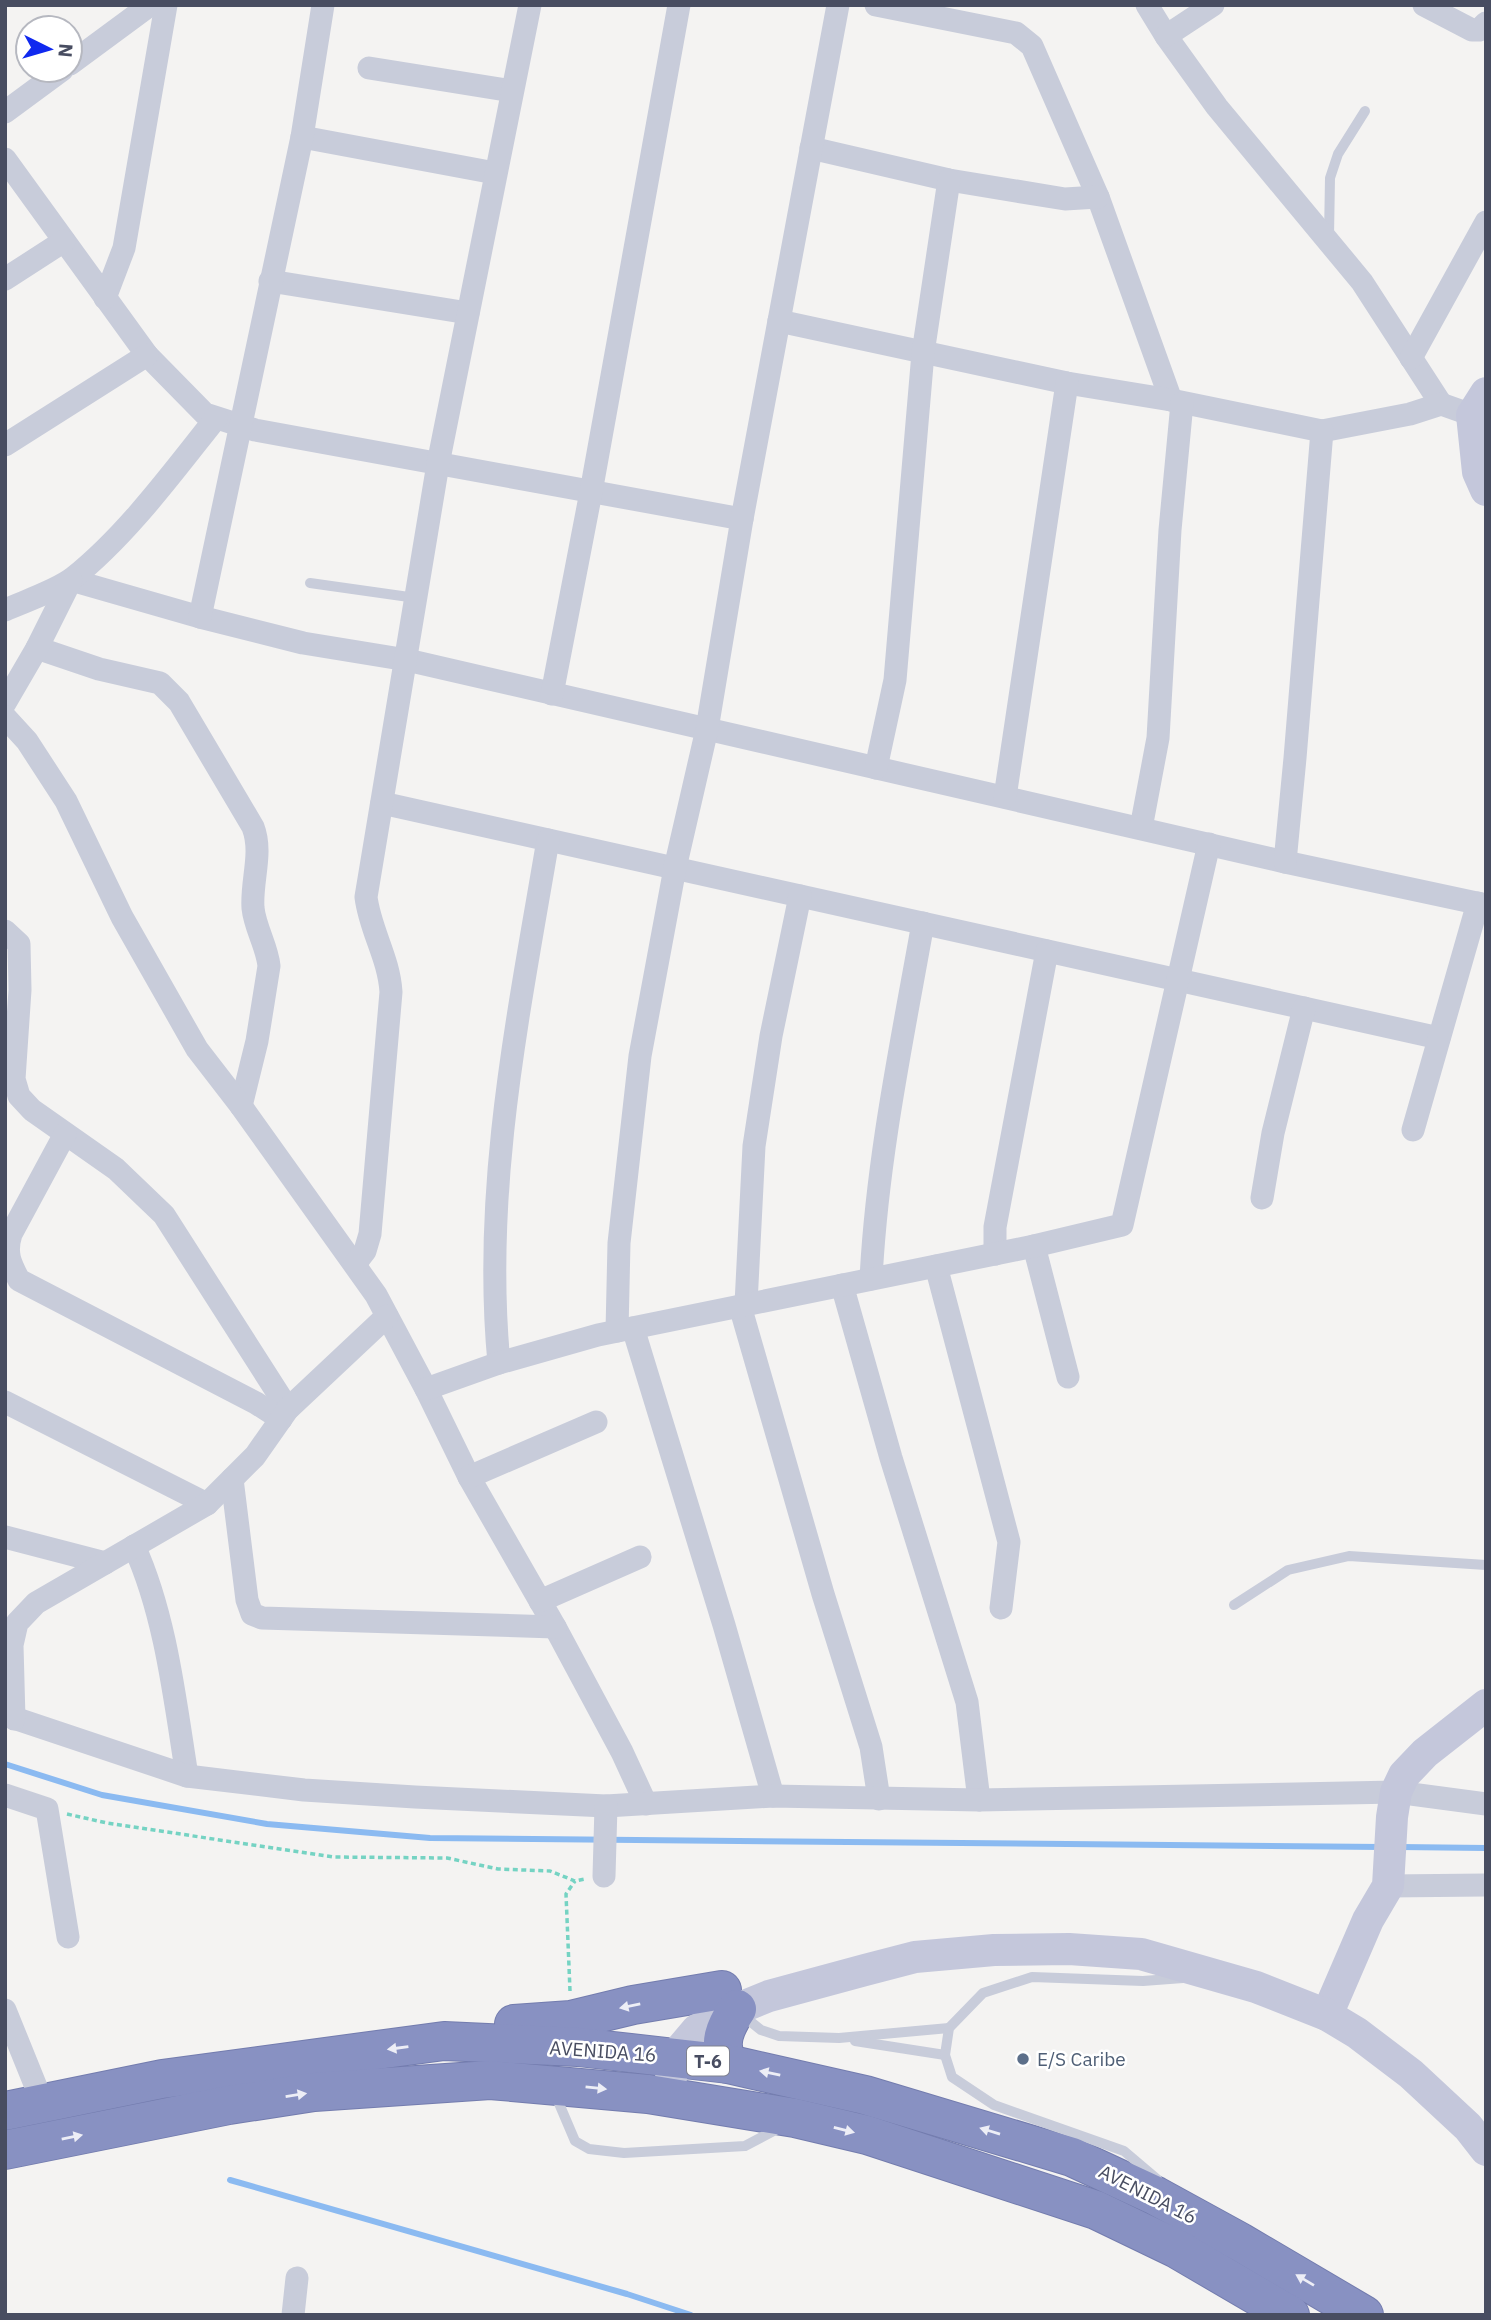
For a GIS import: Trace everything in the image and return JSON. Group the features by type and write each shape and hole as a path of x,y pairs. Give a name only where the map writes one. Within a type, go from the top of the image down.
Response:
{"highway":[{"name":"T-6","path":"444,2041 481,2027 571,2020 633,2005 729,2000"},
{"path":"728,2064 723,2056 729,2000"},
{"name":"AVENIDA 16","path":"5,2111 162,2079 444,2041 578,2047 728,2064 865,2095 1072,2157 1156,2196 1217,2229 1364,2315"},
{"name":"AVENIDA 16","path":"5,2150 229,2105 314,2092 490,2080 658,2096 795,2118 867,2135 1096,2210 1177,2249 1290,2315"}],"street":[{"path":"84,54 150,5"},
{"path":"105,298 124,248 166,5"},
{"path":"200,617 302,137 323,5"},
{"path":"355,1264 365,1251 370,1234 391,992 390,972 368,916 366,897 438,464 530,5"},
{"path":"552,694 679,5"},
{"path":"772,1796 716,1599 625,1330 620,1243 639,1056 675,868 707,729 742,519 838,5"},
{"path":"876,5 1016,33 1032,46 1098,197 1176,401 1158,737 1141,828"},
{"path":"1147,5 1217,107 1362,282 1441,404"},
{"path":"1166,36 1213,5"},
{"path":"1424,5 1472,30 1479,30 1486,23"},
{"path":"369,68 512,91"},
{"path":"5,112 43,84"},
{"path":"302,137 495,173"},
{"path":"811,148 949,180 1065,199 1098,197"},
{"path":"5,159 148,355 205,414 241,426 742,519"},
{"path":"876,768 895,680 923,353 949,180"},
{"path":"1411,358 1486,222"},
{"path":"5,279 64,241"},
{"path":"270,281 468,313"},
{"path":"779,321 1067,383 1322,430 1410,414 1441,404 1479,404 1478,472 1486,490"},
{"path":"5,446 148,355"},
{"path":"1005,797 1067,383"},
{"path":"5,610 71,580 117,536 216,418"},
{"path":"1284,862 1322,430"},
{"path":"71,580 303,643 407,660 1284,862 1482,904 1413,1130"},
{"path":"5,703 37,648 71,580"},
{"path":"37,648 99,669 160,683 179,702 253,827 258,839 253,908 269,966 257,1041 242,1106"},
{"path":"5,717 27,741 66,801 122,917 190,1037 355,1264 387,1316 469,1477 555,1627 622,1752 646,1804"},
{"path":"382,803 1439,1038"},
{"path":"499,1363 495,1316 497,1182 513,1044 548,840"},
{"path":"426,1389 499,1363 625,1330 1034,1246 1122,1225 1209,844"},
{"path":"800,896 771,1036 754,1146 743,1305 823,1594 871,1747 879,1799"},
{"path":"871,1279 873,1235 885,1135 923,923"},
{"path":"5,931 19,944 20,990 14,1079 19,1096 32,1110 116,1169 164,1215 285,1414"},
{"path":"995,1254 995,1227 1047,951"},
{"path":"1262,1198 1273,1133 1304,1008"},
{"path":"65,1133 10,1234 8,1260 19,1280 257,1404 285,1414"},
{"path":"1034,1246 1068,1377"},
{"path":"936,1266 1009,1542 1000,1608"},
{"path":"842,1285 891,1458 967,1702 979,1800"},
{"path":"387,1316 285,1414 255,1456 207,1504 36,1603 17,1623 12,1645 10,1717 187,1776 304,1790 607,1806 772,1796 1486,1804"},
{"path":"5,1402 207,1504"},
{"path":"469,1477 596,1422"},
{"path":"232,1479 247,1600 252,1614 262,1618 555,1627"},
{"path":"5,1536 105,1563"},
{"path":"134,1546 146,1573 169,1669 187,1776"},
{"path":"540,1601 640,1557"},
{"path":"1327,2015 1388,1878 1394,1805 1404,1775 1425,1753 1486,1705"},
{"path":"5,1796 47,1809 68,1937"},
{"path":"604,1876 607,1806"},
{"path":"1388,1878 1486,1885"},
{"path":"658,2096 664,2056 729,2000 769,1996 915,1957 994,1950 1069,1949 1141,1954 1256,1987 1327,2015 1357,2033 1411,2074 1468,2127 1486,2150"},
{"path":"5,2010 43,2104"},
{"path":"293,2315 297,2278"}],"lane":[{"path":"1329,243 1330,178 1338,154 1365,111"},
{"path":"310,583 416,598"},
{"path":"1234,1605 1288,1570 1349,1556 1486,1565"},
{"path":"1165,2186 1124,2151 994,2105 952,2077 946,2055 949,2028 983,1993 1032,1977 1143,1981 1210,1974"},
{"path":"729,2000 761,2030 779,2036 839,2038 949,2028"},
{"path":"839,2038 946,2055"},
{"path":"551,2084 575,2141 589,2149 624,2153 745,2146 759,2141 795,2118"},
{"path":"1176,2195 1217,2229"}],"path":[{"path":"47,1809 107,1823 333,1857 447,1858 498,1868 550,1871 575,1881 604,1876"},
{"path":"571,2020 566,1894 575,1881"}],"waterway":[{"path":"5,1764 102,1795 267,1824 430,1838 1382,1847"},
{"path":"1400,1847 1486,1848"},
{"path":"230,2180 627,2294 691,2315"}],"place":[{"name":"E/S Caribe","path":"1023,2059"}]}
